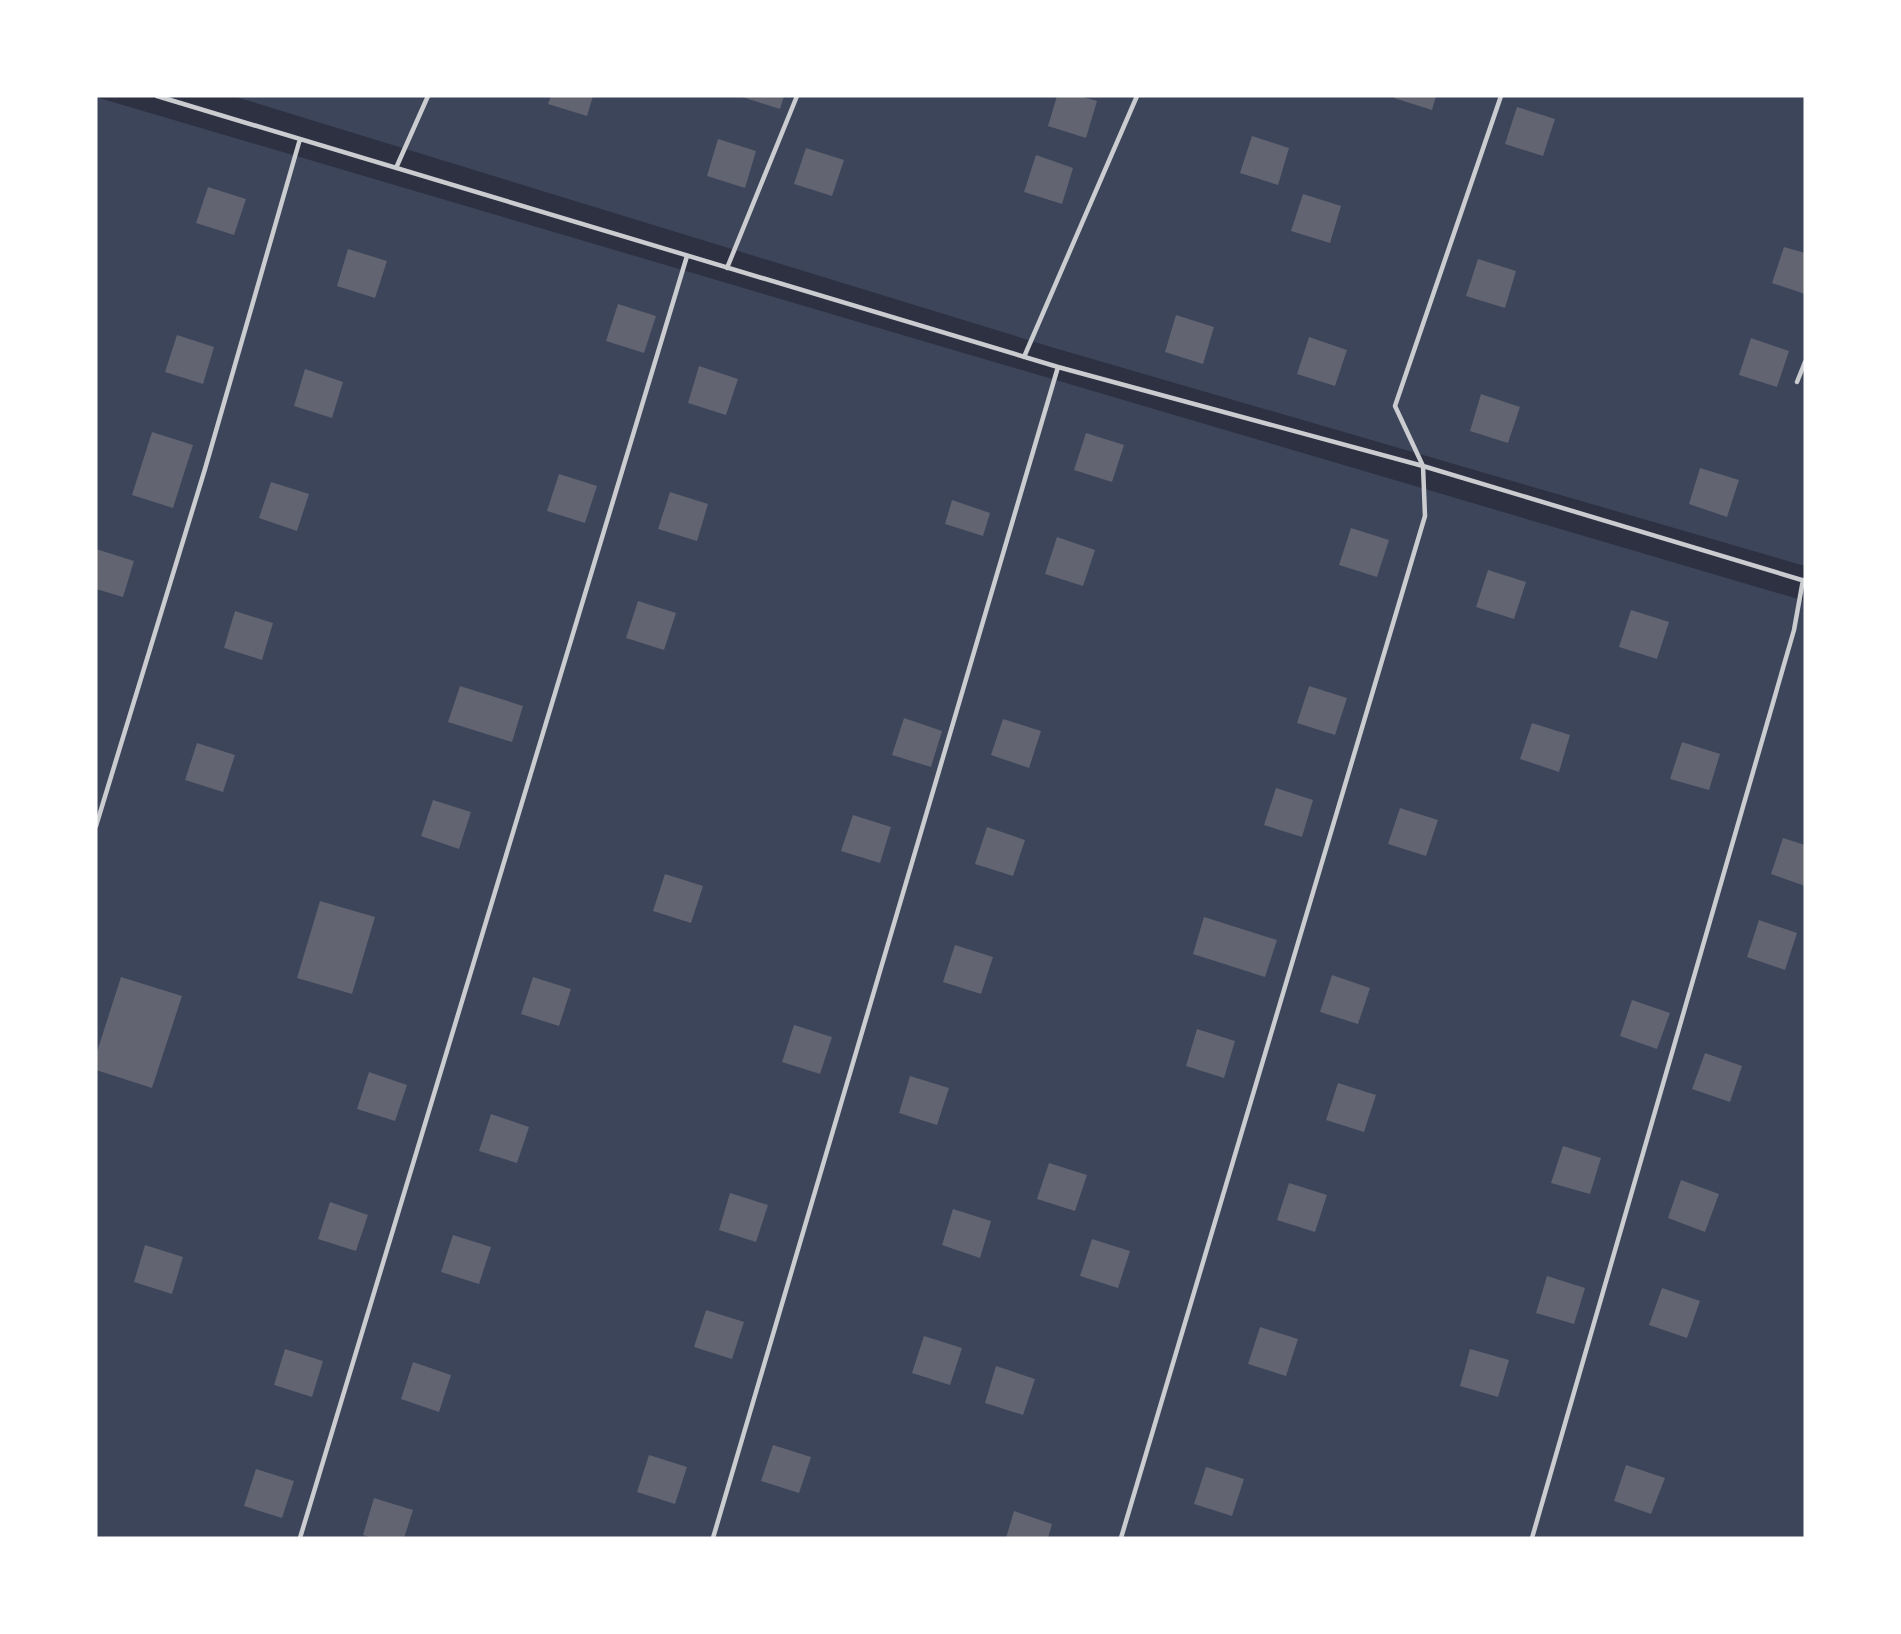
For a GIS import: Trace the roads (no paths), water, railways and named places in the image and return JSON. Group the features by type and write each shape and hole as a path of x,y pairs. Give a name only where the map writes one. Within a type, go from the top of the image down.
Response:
{"lane":[{"path":"156,96 1058,367 1423,466 1804,580 1794,630 1532,1538"},
{"path":"396,168 428,96"},
{"path":"727,268 797,96"},
{"path":"1024,357 1137,96"},
{"path":"1121,1538 1425,516 1423,466 1395,406 1501,96"},
{"path":"96,826 205,469 300,139"},
{"path":"300,1538 687,256"},
{"path":"1797,382 1805,362"},
{"path":"713,1538 1058,367"}]}
